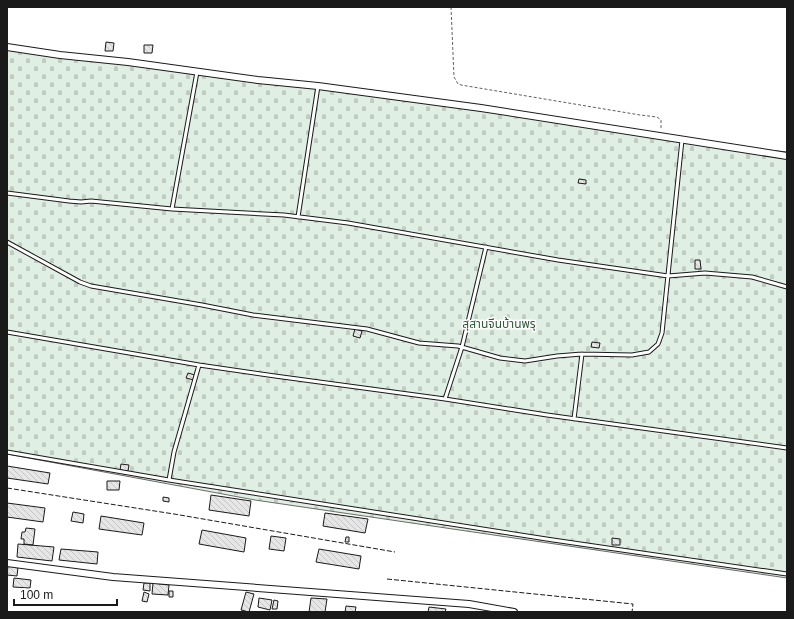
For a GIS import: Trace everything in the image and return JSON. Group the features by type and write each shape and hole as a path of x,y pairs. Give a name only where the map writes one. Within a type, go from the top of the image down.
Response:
{"street":[{"path":"7,47 481,108 787,156"},
{"path":"7,562 113,577 469,604 514,612"}],"lane":[{"path":"172,209 197,72"},
{"path":"298,217 318,86"},
{"path":"7,242 80,282 91,286 253,315 367,329 419,343 462,347 500,358 525,361 582,354 632,355 649,352 658,344 662,333 682,140"},
{"path":"7,193 69,201 99,201 172,209 298,217 348,223 668,276 705,273 752,277 787,287"},
{"path":"446,398 462,347 486,247"},
{"path":"7,332 199,365 446,398 574,419 787,448"},
{"path":"574,419 582,354"},
{"path":"169,480 174,452 199,365"},
{"path":"7,452 169,480 561,541 787,574"}],"path":[{"path":"450,7 454,77 458,84 640,115 657,116 660,118 661,122 661,136"}],"green space":[{"name":"สุสานจีนบ้านพรุ","path":"7,49 193,74 318,88 531,118 671,140 787,152 787,578 255,500 7,454"}],"building":[{"path":"106,42 114,43 113,51 105,51"},
{"path":"144,45 153,45 152,53 144,53"},
{"path":"579,179 586,180 586,184 578,183"},
{"path":"695,260 700,260 701,269 695,269"},
{"path":"355,329 362,331 360,338 353,336"},
{"path":"592,342 600,343 599,348 591,347"},
{"path":"188,373 195,375 194,380 186,378"},
{"path":"121,464 129,465 128,471 120,470"},
{"path":"7,466 50,473 48,484 7,478"},
{"path":"107,481 120,481 119,490 107,490"},
{"path":"211,495 251,501 249,516 209,510"},
{"path":"163,497 169,498 169,502 163,501"},
{"path":"7,503 45,508 43,522 7,517"},
{"path":"73,512 84,514 83,523 71,521"},
{"path":"325,513 368,519 365,533 323,526"},
{"path":"101,516 144,523 142,535 99,529"},
{"path":"26,528 35,529 33,545 24,544 24,539 21,539 22,532 25,532"},
{"path":"202,530 246,538 244,552 199,544"},
{"path":"271,536 286,538 284,551 269,549"},
{"path":"346,537 349,537 349,542 345,542"},
{"path":"612,538 620,539 620,545 612,545"},
{"path":"18,544 54,547 52,561 17,557"},
{"path":"61,549 98,552 97,564 59,560"},
{"path":"319,549 361,556 359,569 316,562"},
{"path":"8,566 18,567 17,576 7,575"},
{"path":"14,578 31,580 30,588 13,587"},
{"path":"144,583 150,583 150,591 143,590"},
{"path":"153,583 169,585 168,595 152,594"},
{"path":"169,591 173,591 173,597 169,597"},
{"path":"144,592 149,594 147,602 142,601"},
{"path":"246,592 254,594 249,612 241,610"},
{"path":"259,598 272,600 270,610 258,607"},
{"path":"311,598 327,599 325,612 309,612"},
{"path":"274,600 278,601 277,609 272,609"},
{"path":"346,606 356,607 355,612 345,612"},
{"path":"429,607 446,609 445,612 428,612"}],"fence":[{"path":"7,488 174,514 395,552"},
{"path":"387,579 633,604 632,612"}]}
